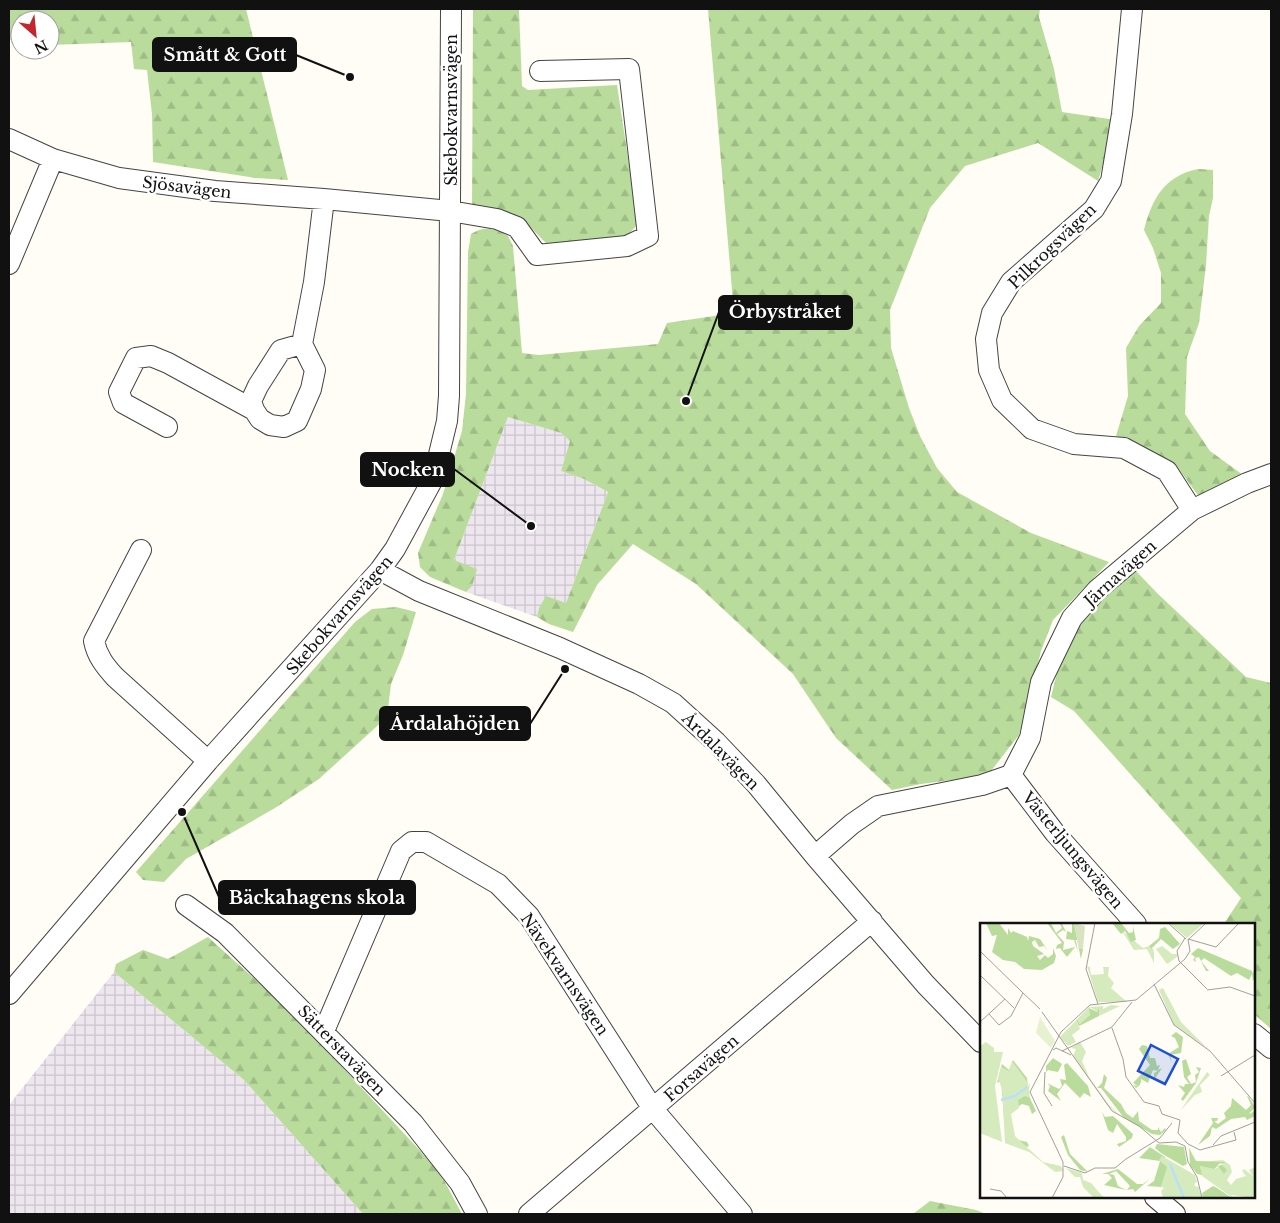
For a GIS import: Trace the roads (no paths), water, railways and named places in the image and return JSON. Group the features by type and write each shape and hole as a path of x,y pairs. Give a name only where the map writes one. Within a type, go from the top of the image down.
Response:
{"street":[{"name":"Skebokvarnsvägen","path":"9,994 208,761 380,570 396,549 433,479 447,421 449,396 451,9"},
{"name":"Pilkrogsvägen","path":"1132,9 1122,114 1111,180 1094,210 1011,282 992,313 986,339 988,362 1002,400 1032,429 1074,444 1124,448 1167,471 1192,510"},
{"path":"450,211 497,219 517,228 536,255 627,246 648,236 629,68 540,71"},
{"name":"Sjösavägen","path":"9,139 53,159 119,178 216,191 450,211"},
{"path":"11,252 53,159"},
{"path":"302,344 280,350 251,401 260,419 270,425 284,427 297,420 311,389 315,370 302,344 314,282 324,199"},
{"path":"167,427 123,404 118,392 136,358 151,356 168,362 254,410"},
{"name":"Järnavägen","path":"1011,775 1030,738 1041,682 1072,618 1097,590 1192,510 1248,482 1271,474"},
{"path":"141,550 94,640 96,651 102,662 115,677 208,761"},
{"name":"Årdalavägen","path":"380,570 419,591 639,684 673,703 716,742 756,784 926,985 980,1041"},
{"path":"815,856 852,824 878,806 982,785 1011,775"},
{"name":"Västerljungsvägen","path":"1011,775 1055,834 1135,923"},
{"name":"Nävekvarnsvägen","path":"324,1031 401,851 412,842 426,842 498,884 530,916 653,1109 742,1214"},
{"name":"Sätterstavägen","path":"186,905 225,933 413,1122 460,1183 477,1214"},
{"name":"Forsavägen","path":"529,1214 872,921"},
{"path":"1255,1035 1271,1048"},
{"path":"1156,1198 1175,1214"}],"place":[{"name":"Smått & Gott","path":"350,77"},
{"name":"Örbystråket","path":"686,401"},
{"name":"Nocken","path":"531,526"},
{"name":"Årdalahöjden","path":"565,669"},
{"name":"Bäckahagens skola","path":"182,812"}]}
